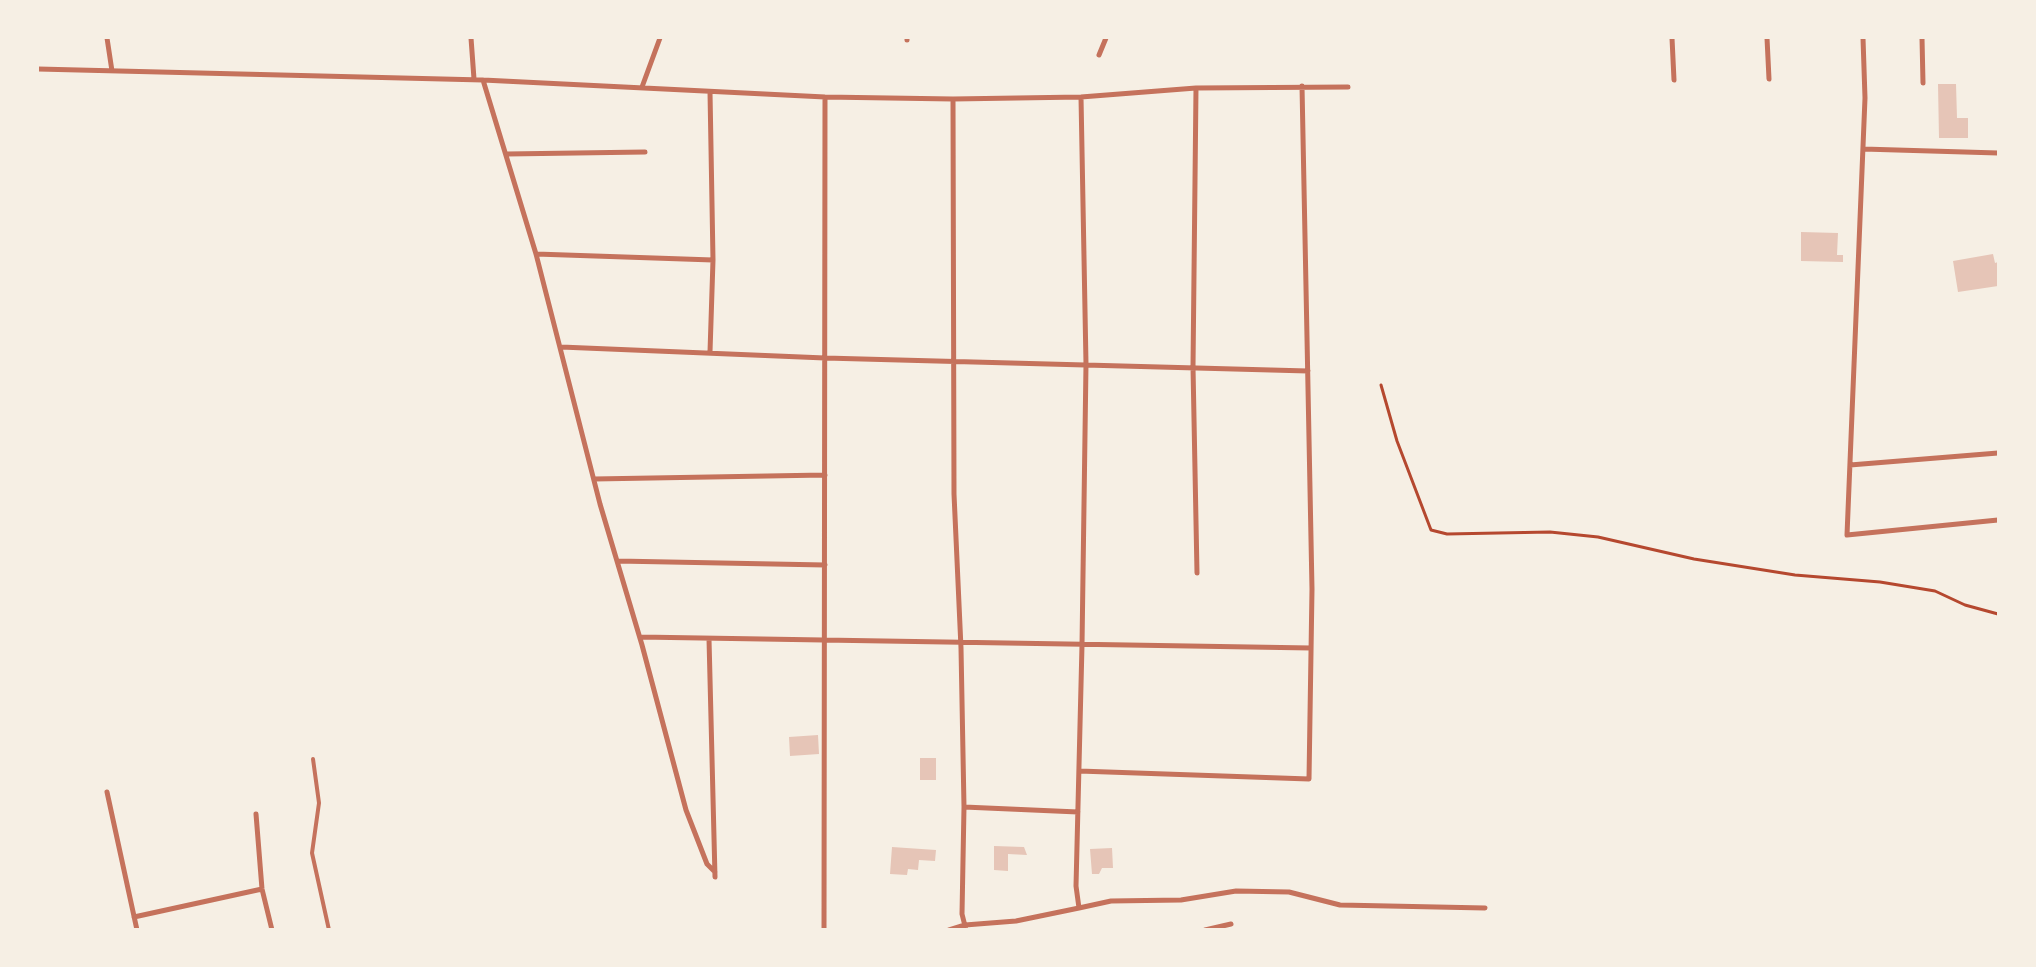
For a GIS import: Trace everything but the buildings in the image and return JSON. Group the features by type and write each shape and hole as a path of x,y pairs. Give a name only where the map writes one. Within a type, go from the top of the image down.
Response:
{"street":[{"path":"107,38 112,71"},
{"path":"471,38 474,79"},
{"path":"642,87 660,38"},
{"path":"1672,38 1674,80"},
{"path":"1768,38 1769,79"},
{"path":"1863,38 1865,98 1847,535 1998,520"},
{"path":"1922,38 1924,83"},
{"path":"1099,55 1105,39"},
{"path":"38,69 474,79 825,97 1081,97 1196,88 1348,87"},
{"path":"483,80 536,254 594,479 640,637 686,810 707,864 715,874 709,639"},
{"path":"1079,771 1309,779 1312,589 1302,86"},
{"path":"1196,88 1193,367 1197,572"},
{"path":"710,92 713,260 710,352"},
{"path":"824,930 825,97"},
{"path":"1079,908 1076,886 1086,364 1081,97"},
{"path":"953,98 954,494 961,643 964,807 962,914 966,927"},
{"path":"1863,149 1998,153"},
{"path":"507,154 644,152"},
{"path":"536,254 713,260"},
{"path":"561,347 824,358 1308,371"},
{"path":"1850,465 1998,453"},
{"path":"594,479 825,475"},
{"path":"617,561 825,565"},
{"path":"640,637 1310,648"},
{"path":"107,792 137,930"},
{"path":"964,807 1078,812"},
{"path":"256,814 262,889 272,930"},
{"path":"134,917 262,889"},
{"path":"949,930 1016,921 1136,899 1181,900 1236,891 1289,892 1340,904 1485,908"},
{"path":"1205,930 1231,924"}],"lane":[{"path":"313,759 319,802 312,853 329,930"}],"path":[{"path":"1381,385 1397,441 1431,530 1447,534 1550,532 1598,537 1694,559 1795,576 1880,582 1934,591 1965,605 1998,614"}]}
